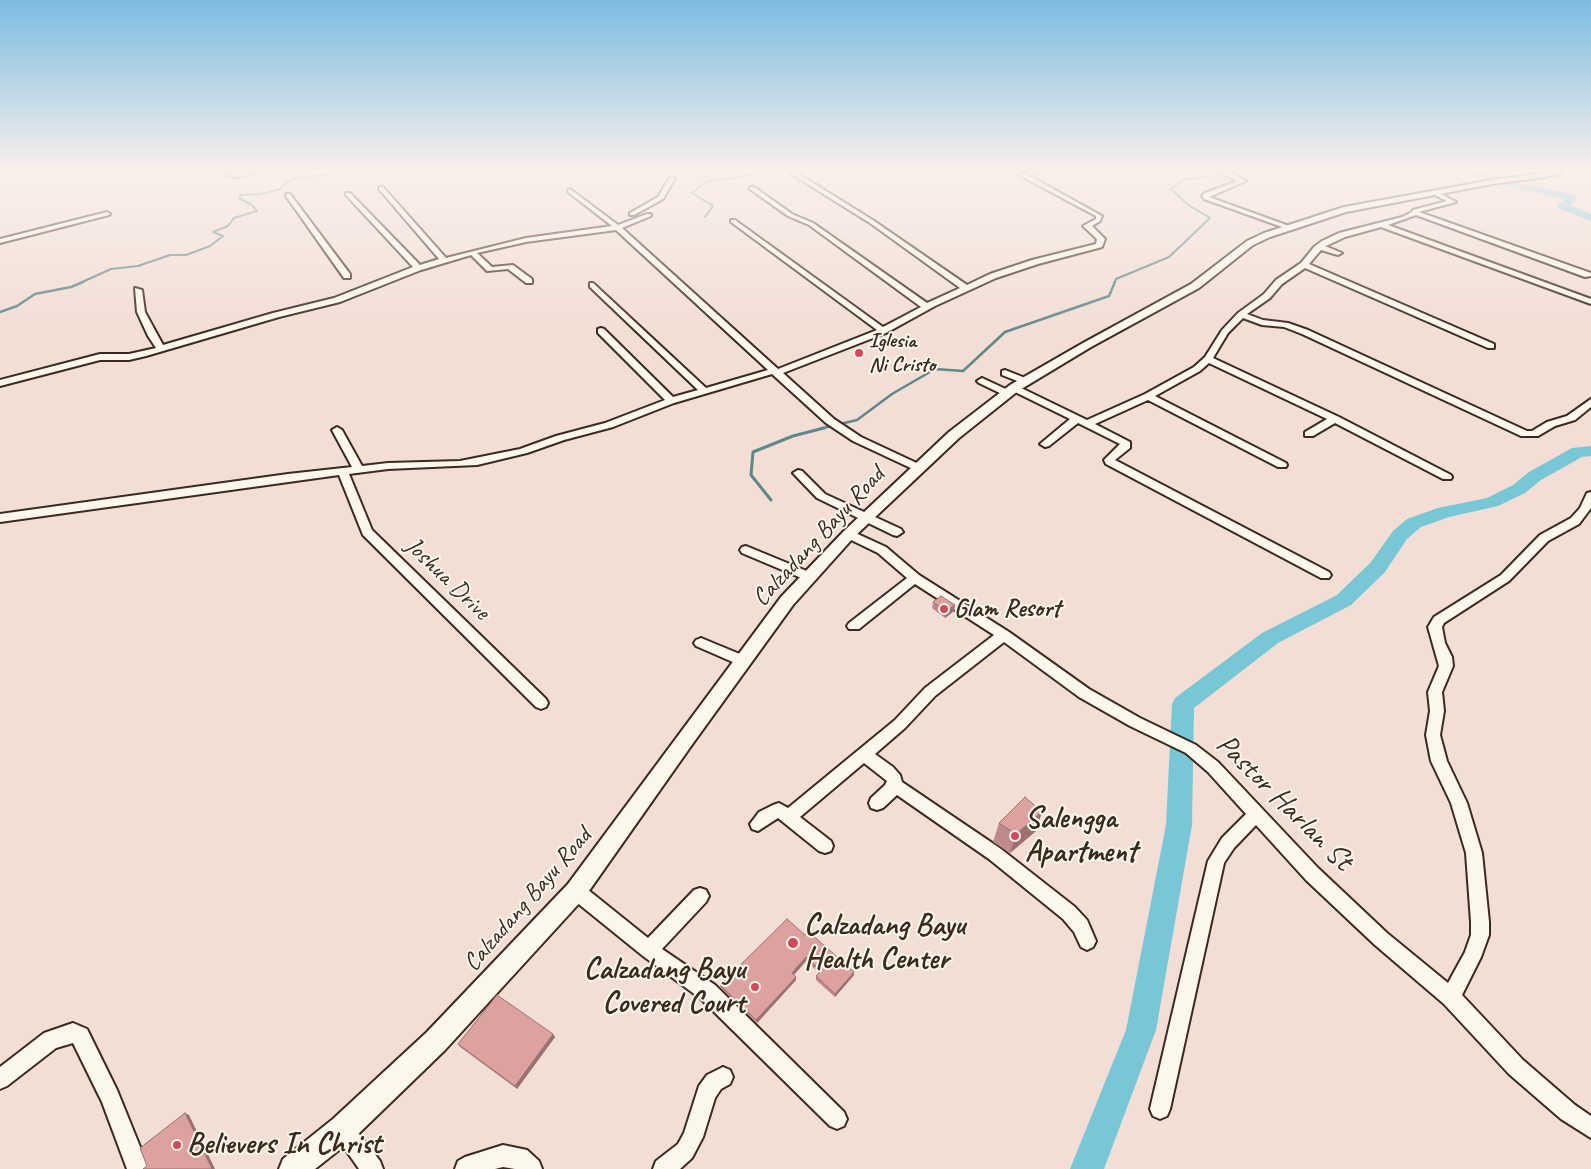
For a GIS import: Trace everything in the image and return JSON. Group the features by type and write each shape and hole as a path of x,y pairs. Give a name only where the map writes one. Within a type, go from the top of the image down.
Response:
{"street":[{"path":"0,241 73,223"},
{"path":"308,223 359,292"},
{"path":"375,223 418,268"},
{"path":"411,223 444,260"},
{"path":"611,223 830,421 857,439 919,468"},
{"path":"614,225 618,223"},
{"path":"0,383 100,357 130,357 276,315 337,300 418,268 472,252 623,223"},
{"path":"736,223 883,331"},
{"path":"808,223 927,307"},
{"path":"872,223 967,289"},
{"path":"0,518 177,491 288,477 358,469 478,462 524,451 560,438 618,423 703,390 775,372 883,331 927,307 1005,272 1100,245 1101,239 1087,226 1093,223"},
{"path":"1275,223 1287,227"},
{"name":"Calzadang Bayu Road","path":"293,1169 343,1129 436,1041 576,891 787,601 849,534 954,435 1013,384 1195,286 1250,243 1302,223"},
{"path":"1088,423 1148,396 1192,373 1208,359 1225,332 1241,315 1267,296 1279,282 1304,264 1320,247 1342,235 1385,223"},
{"path":"1441,223 1588,274"},
{"path":"1380,224 1591,302"},
{"path":"1320,247 1338,253"},
{"path":"472,252 490,269 510,267 529,281"},
{"path":"1304,264 1491,346"},
{"path":"594,285 703,390"},
{"path":"138,290 141,312 160,349"},
{"path":"1241,315 1299,330 1529,434 1534,434 1551,424 1571,418 1591,402"},
{"path":"602,331 671,401"},
{"path":"1208,359 1335,419 1447,476"},
{"path":"982,381 1013,384 1126,444 1109,460 1110,462 1325,575"},
{"path":"1148,396 1282,465"},
{"path":"1044,444 1078,419"},
{"path":"1309,434 1335,419"},
{"path":"337,430 358,469"},
{"name":"Joshua Drive","path":"343,472 367,532 541,702"},
{"path":"798,473 821,496 897,532"},
{"path":"1451,997 1472,957 1480,935 1480,922 1474,853 1459,803 1439,761 1433,735 1437,712 1435,692 1446,666 1435,627 1439,620 1446,615 1505,578 1544,538 1575,521 1585,509 1591,495"},
{"name":"Pastor Harlan St","path":"849,534 882,550 915,578 1004,635 1084,693 1135,722 1191,749 1213,767 1319,881 1382,939 1451,997 1516,1067 1568,1112 1591,1128"},
{"path":"746,550 810,576"},
{"path":"854,626 915,578"},
{"path":"789,817 900,724 930,692 1004,635"},
{"path":"701,643 742,661"},
{"path":"864,754 888,772 895,785 994,854 1069,913 1081,926 1087,942"},
{"path":"877,803 895,785"},
{"path":"758,824 777,809 825,846"},
{"path":"1160,1109 1216,861 1228,843 1256,814"},
{"path":"576,891 649,950 708,992 837,1119"},
{"path":"649,950 700,896"},
{"path":"0,1079 51,1040 73,1033 80,1036 110,1097 138,1169"},
{"path":"664,1169 685,1151 693,1137 706,1093 714,1082 723,1076"},
{"path":"343,1129 372,1169"},
{"path":"466,1169 503,1156 519,1158 530,1169"}],"building":[{"path":"941,596 955,605 946,611 933,602"},
{"path":"1025,797 1042,812 1016,834 999,823"},
{"path":"787,919 805,935 808,931 854,972 835,994 816,976 821,971 806,957 792,973 796,977 756,1020 720,985"},
{"path":"497,995 553,1034 515,1086 458,1044"},
{"name":"Believers In Christ","path":"185,1113 212,1169 143,1169 147,1166 140,1148"}],"waterway":[{"path":"80,283 111,269 138,266 170,255 186,255 210,246 223,236 213,232 228,226 231,223"},
{"path":"1114,283 1116,279 1169,257 1205,223"},
{"path":"0,312 17,306 35,294 71,287 83,282"},
{"path":"819,429 857,420 892,394 935,369 963,371 1005,332 1109,296 1115,282"},
{"path":"771,500 751,475 753,452 793,436 824,428"},
{"path":"1087,1169 1141,1030 1179,825 1183,704 1270,638 1344,600 1378,567 1400,535 1414,523 1444,512 1492,502 1519,489 1535,476 1578,452 1591,451"}],"place":[{"name":"Iglesia Ni Cristo","path":"859,353"},
{"name":"Glam Resort","path":"944,609"},
{"name":"Salengga Apartment","path":"1015,836"},
{"name":"Calzadang Bayu Health Center","path":"793,943"},
{"name":"Calzadang Bayu Covered Court","path":"755,987"},
{"name":"Believers In Christ","path":"177,1145"}]}
